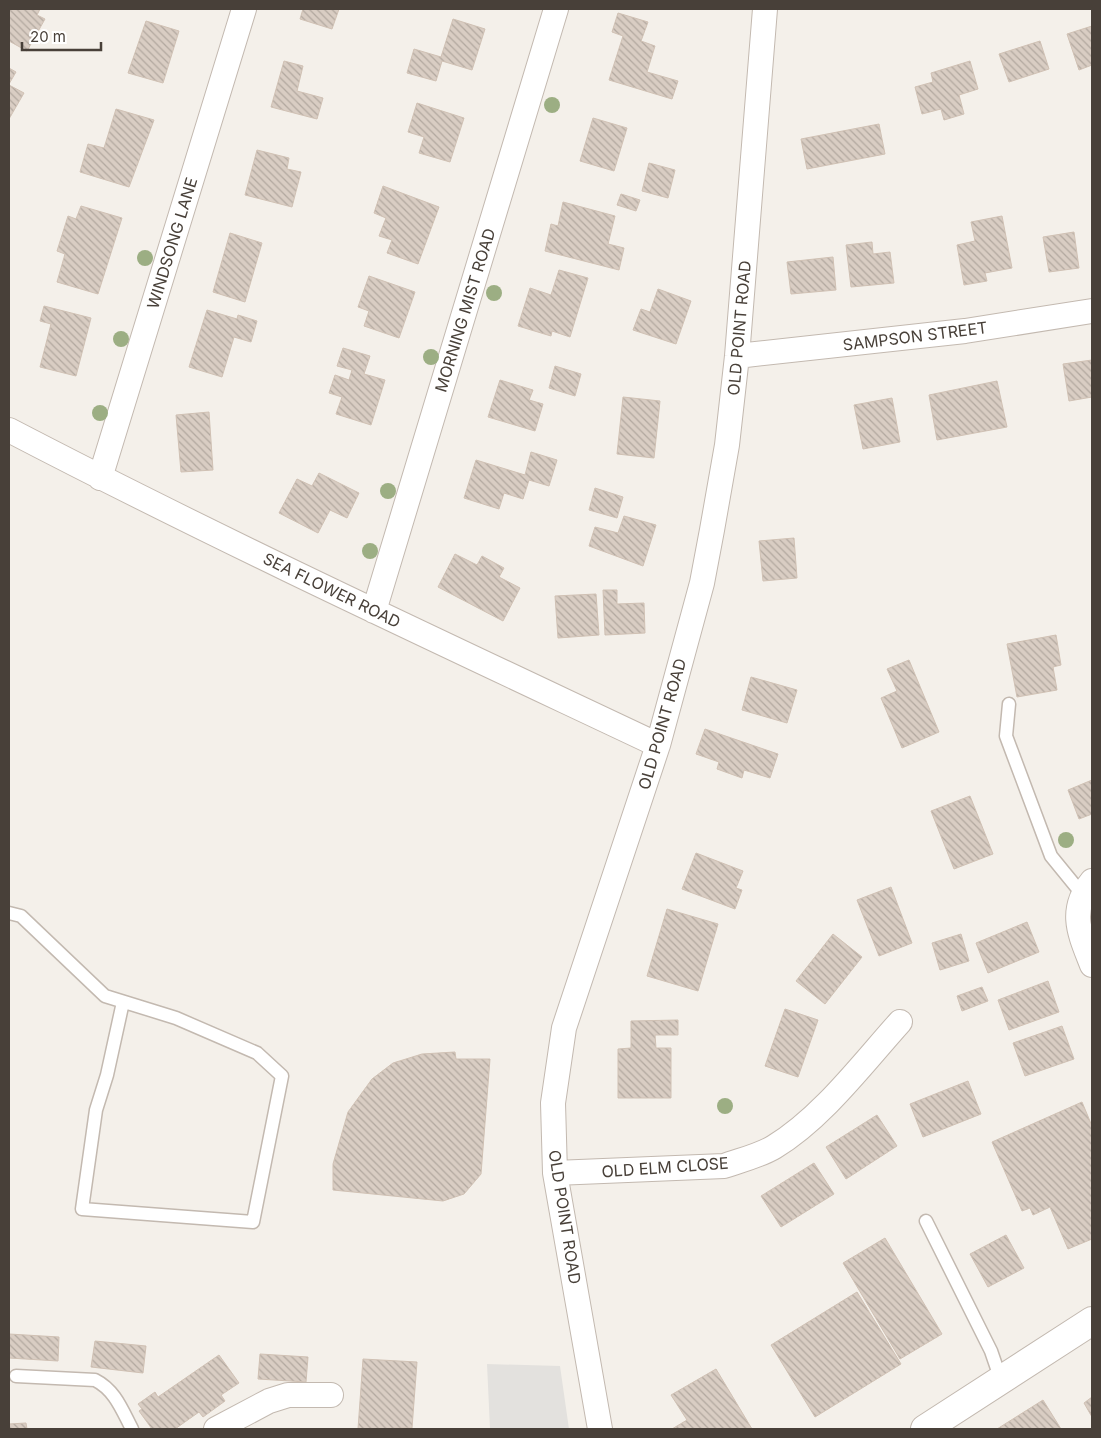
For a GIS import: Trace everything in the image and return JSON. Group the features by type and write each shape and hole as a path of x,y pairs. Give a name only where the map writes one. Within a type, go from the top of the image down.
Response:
{"street":[{"name":"WINDSONG LANE","path":"100,478 244,9"},
{"name":"MORNING MIST ROAD","path":"374,611 556,9"},
{"name":"OLD POINT ROAD","path":"600,1429 555,1173 553,1102 564,1028 658,746 702,582 727,445 737,356 765,9"},
{"name":"SAMPSON STREET","path":"737,356 965,331 1092,311"},
{"name":"SEA FLOWER ROAD","path":"9,430 100,478 658,746"},
{"path":"1087,888 1077,925 1092,966"},
{"name":"OLD ELM CLOSE","path":"555,1173 724,1166 750,1158 774,1147 806,1122 834,1096 900,1022"},
{"path":"925,1429 1092,1320"},
{"path":"216,1429 288,1395 330,1395"}],"lane":[{"path":"1009,704 1006,736 1051,856 1087,888"},
{"path":"9,913 21,916 106,996 176,1018 257,1053 282,1076 252,1222 82,1209 96,1110 107,1075 123,1002"},
{"path":"926,1221 991,1351 1001,1380"},
{"path":"16,1376 95,1380 104,1384 116,1397 132,1429"}],"shaded area":[{"path":"487,1364 560,1366 569,1429 490,1429"}],"building":[{"path":"9,9 40,9 37,15 45,19 27,51 9,41"},
{"path":"303,9 339,9 332,29 300,19"},
{"path":"618,13 648,22 641,41 655,46 647,72 678,81 672,99 609,80 623,36 612,32"},
{"path":"453,19 485,29 472,70 442,61 436,81 407,73 414,49 441,57"},
{"path":"146,21 179,31 163,83 128,73"},
{"path":"1092,26 1092,65 1079,70 1067,34"},
{"path":"1040,41 1049,69 1009,82 999,54"},
{"path":"284,61 303,66 297,91 323,98 317,119 271,107"},
{"path":"970,61 978,89 959,95 964,114 944,120 941,109 922,114 915,87 933,82 931,73"},
{"path":"9,68 16,72 9,84"},
{"path":"9,85 24,93 9,119"},
{"path":"417,103 464,118 450,162 419,153 424,137 408,132"},
{"path":"116,109 154,120 129,187 80,172 88,144 104,148"},
{"path":"593,118 627,128 614,171 580,161"},
{"path":"879,124 885,154 807,169 801,139"},
{"path":"257,150 289,158 287,169 301,172 292,207 245,195"},
{"path":"649,163 675,170 668,198 642,191"},
{"path":"383,186 439,207 418,264 387,253 392,240 379,236 386,218 374,213"},
{"path":"621,194 640,200 636,211 617,205"},
{"path":"563,202 615,216 608,244 624,248 619,270 545,251 551,224 558,226"},
{"path":"81,206 122,218 98,294 57,282 65,254 57,251 68,216 76,219"},
{"path":"1002,216 1012,268 985,273 987,281 964,285 957,245 975,241 971,222"},
{"path":"1074,232 1079,268 1049,272 1043,237"},
{"path":"230,233 262,243 245,302 213,292"},
{"path":"872,242 873,254 890,252 894,283 851,287 846,245"},
{"path":"833,257 836,290 791,294 787,262"},
{"path":"559,270 588,278 570,337 552,331 551,336 518,326 530,288 551,295"},
{"path":"369,276 415,292 399,338 364,326 369,311 358,307"},
{"path":"658,289 691,301 676,344 633,330 641,309 650,312"},
{"path":"44,306 91,318 76,376 40,367 51,324 40,321"},
{"path":"207,310 237,319 238,315 257,321 251,342 234,337 222,377 189,367"},
{"path":"343,348 370,356 364,374 385,380 371,425 336,414 342,397 329,393 335,375 349,380 352,370 337,366"},
{"path":"1092,360 1092,397 1069,401 1063,364"},
{"path":"555,366 581,374 575,396 549,388"},
{"path":"500,380 533,390 529,400 543,404 535,431 488,417"},
{"path":"997,381 1007,427 937,440 929,395"},
{"path":"623,397 660,401 654,458 617,454"},
{"path":"892,398 900,442 863,449 854,405"},
{"path":"209,412 213,470 181,472 176,415"},
{"path":"531,452 557,460 549,486 529,480 523,499 504,493 499,509 464,498 476,460 525,475"},
{"path":"319,473 359,493 347,518 330,510 318,533 279,513 297,479 312,486"},
{"path":"595,488 623,497 617,518 589,510"},
{"path":"624,516 656,525 643,566 589,546 595,527 618,533"},
{"path":"794,538 797,578 763,581 759,541"},
{"path":"455,554 477,565 482,556 504,568 499,577 520,588 503,621 438,587"},
{"path":"603,590 617,590 617,604 644,603 645,633 605,635"},
{"path":"596,594 599,635 558,638 555,596"},
{"path":"1056,635 1061,665 1053,667 1057,690 1017,697 1007,644"},
{"path":"909,660 939,732 902,748 881,698 897,691 887,669"},
{"path":"751,677 797,690 787,723 742,710"},
{"path":"705,729 778,754 770,778 744,770 742,778 717,769 719,762 696,754"},
{"path":"1092,780 1092,814 1079,819 1068,790"},
{"path":"970,796 993,854 954,869 931,811"},
{"path":"696,853 743,871 736,888 742,890 735,909 682,889"},
{"path":"891,887 912,943 879,956 857,900"},
{"path":"667,909 718,924 698,991 647,976"},
{"path":"1027,922 1039,952 988,973 976,943"},
{"path":"833,934 862,957 825,1004 796,981"},
{"path":"961,934 969,961 940,970 932,943"},
{"path":"1048,981 1059,1012 1009,1030 998,1000"},
{"path":"982,987 988,1001 962,1011 957,996"},
{"path":"785,1009 818,1020 798,1077 765,1066"},
{"path":"678,1020 678,1035 655,1035 656,1048 671,1048 671,1098 618,1098 618,1049 631,1048 631,1021"},
{"path":"1062,1026 1074,1059 1025,1076 1013,1043"},
{"path":"455,1052 456,1059 490,1059 481,1174 464,1194 443,1201 333,1190 333,1164 348,1112 372,1079 393,1063 422,1054"},
{"path":"968,1081 981,1114 923,1137 910,1104"},
{"path":"1082,1102 1092,1126 1092,1239 1068,1249 1050,1207 1033,1215 1030,1208 1022,1211 992,1142"},
{"path":"877,1115 897,1146 846,1179 826,1147"},
{"path":"814,1163 834,1194 781,1227 761,1196"},
{"path":"1006,1235 1024,1268 988,1287 970,1254"},
{"path":"885,1238 942,1334 900,1359 843,1263"},
{"path":"857,1292 901,1364 815,1417 771,1345"},
{"path":"9,1334 59,1337 58,1361 9,1358"},
{"path":"95,1341 146,1346 143,1373 91,1367"},
{"path":"260,1354 308,1357 306,1382 258,1379"},
{"path":"219,1355 239,1383 221,1395 225,1401 203,1417 199,1412 175,1429 152,1429 139,1411 142,1409 138,1404 155,1392 158,1397"},
{"path":"363,1359 417,1362 412,1428 358,1429"},
{"path":"716,1369 752,1429 672,1429 687,1420 671,1395"},
{"path":"1092,1397 1092,1417 1084,1403"},
{"path":"1043,1400 1061,1429 997,1429"},
{"path":"26,1423 27,1429 9,1429 9,1424"}]}
